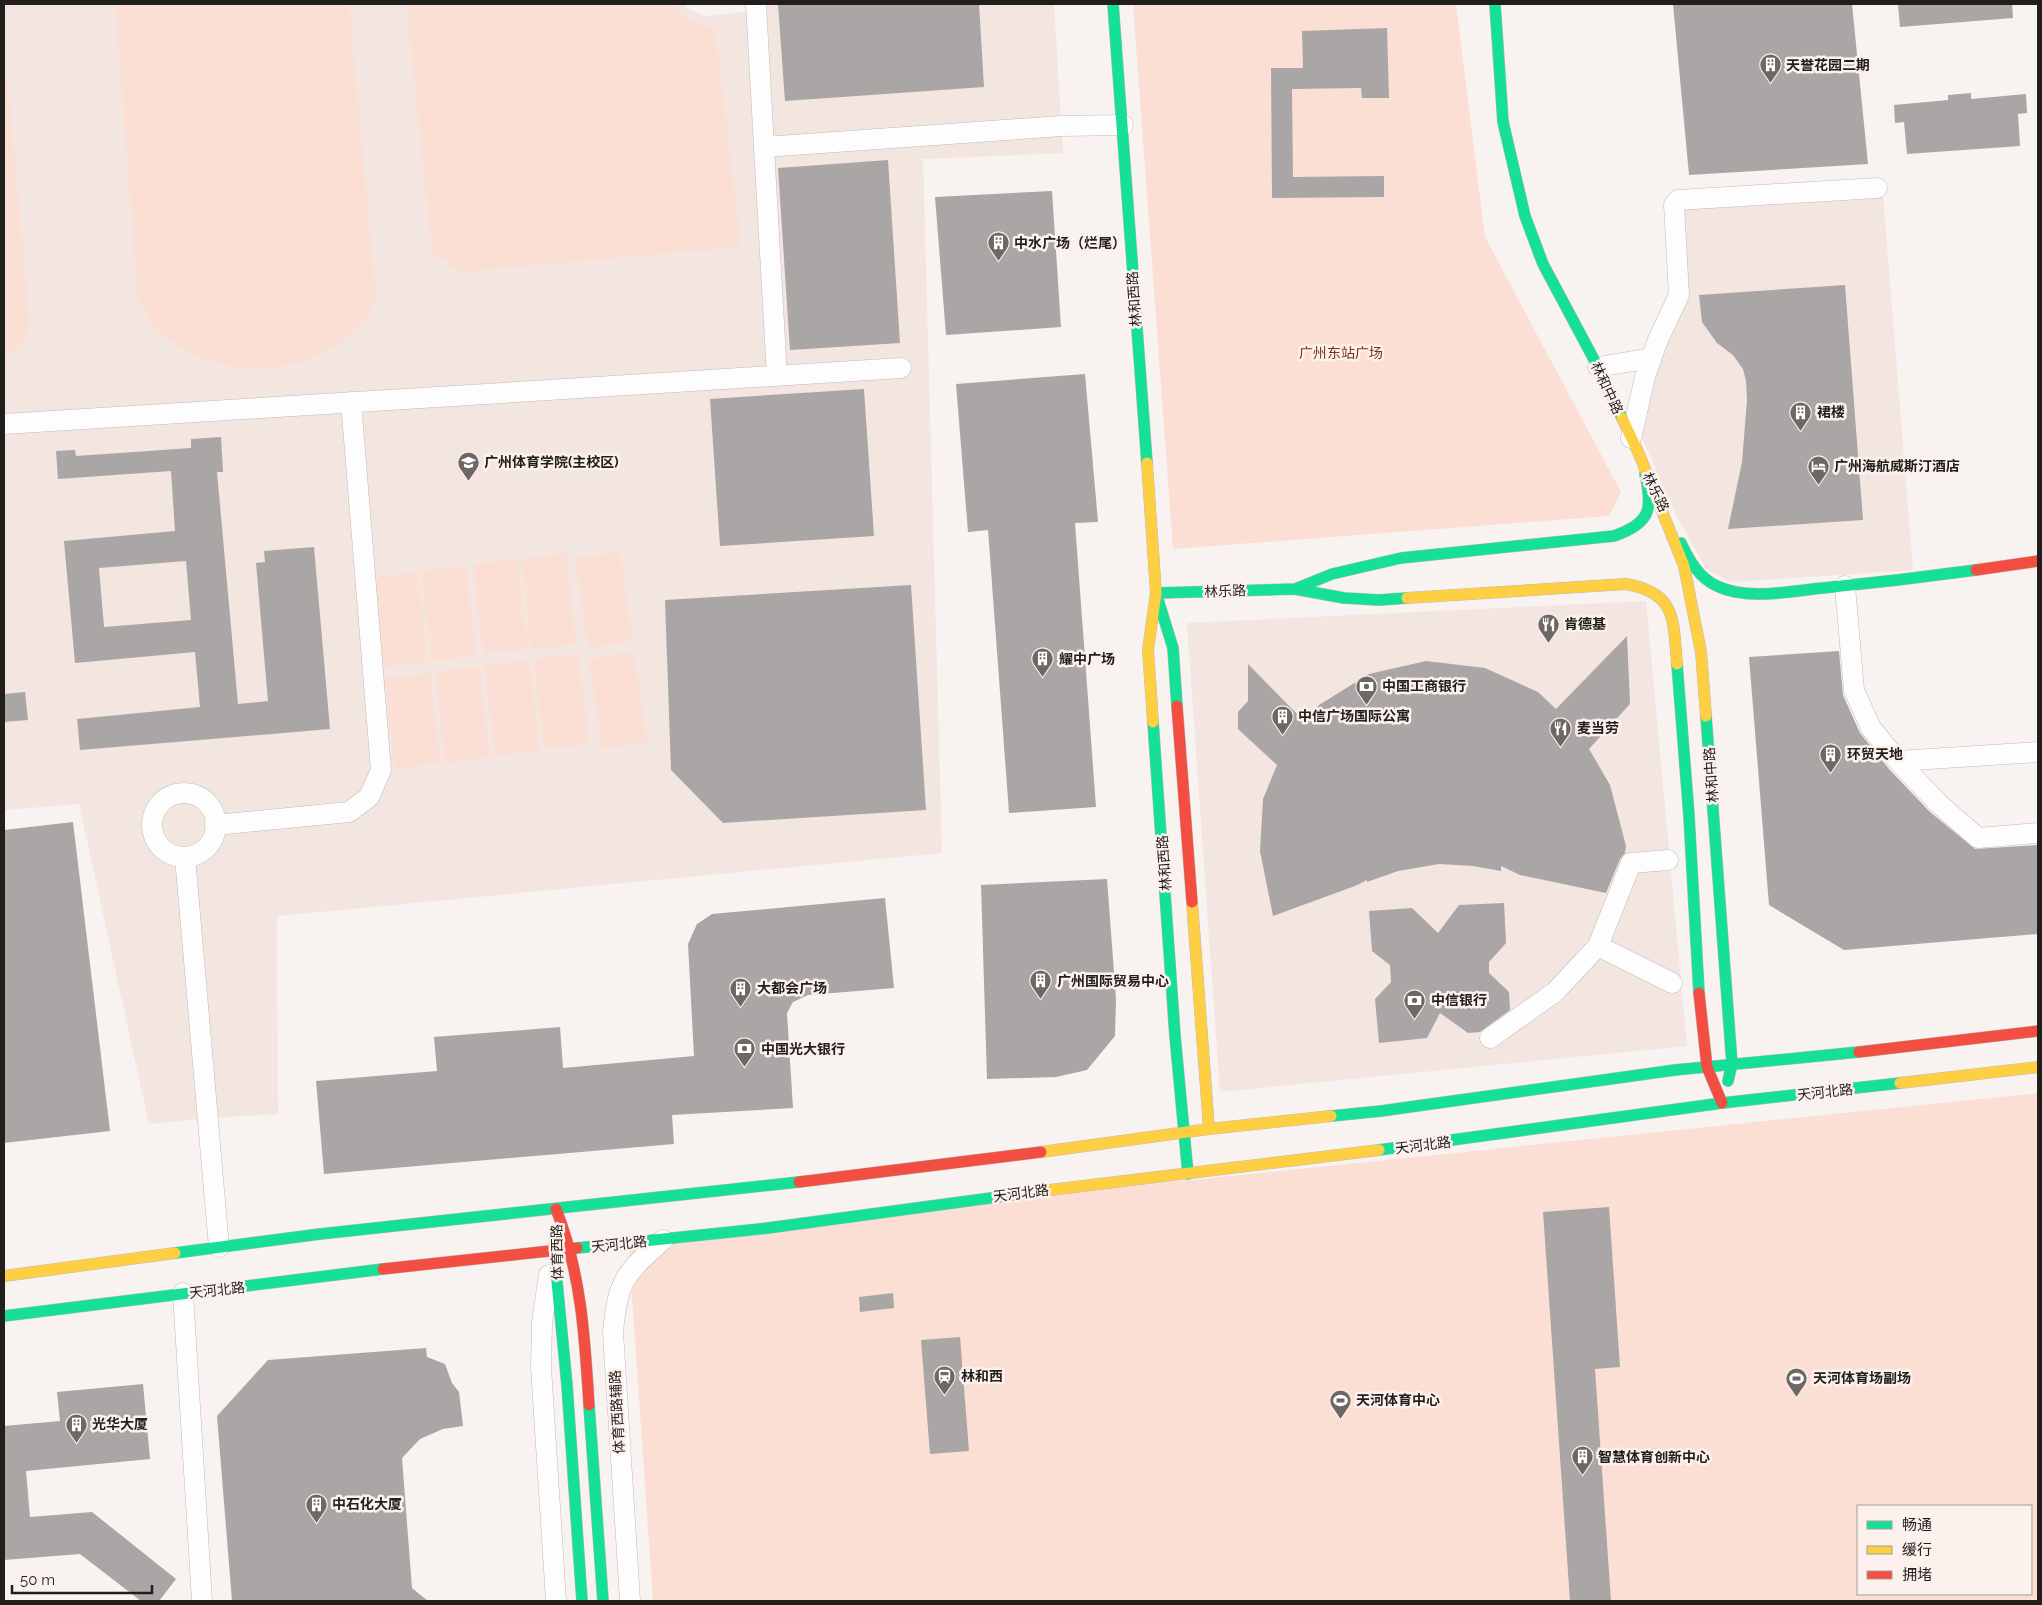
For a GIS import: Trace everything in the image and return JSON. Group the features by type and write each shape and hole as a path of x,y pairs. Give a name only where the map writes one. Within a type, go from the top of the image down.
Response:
{"main road":[{"name":"林和西路","path":"1113,4 1156,594 1148,650 1188,1174"},
{"name":"林和中路","path":"1495,4 1504,122 1525,216 1543,264 1598,367 1644,467 1684,566 1702,652 1732,1064 1722,1104"},
{"name":"林乐路","path":"1295,589 1332,574 1401,558 1607,538 1622,534 1644,518 1648,509 1650,500 1644,467"},
{"name":"林乐路","path":"1644,467 1690,563 1706,580 1727,591 1749,593 1845,586 1904,580 2038,561"},
{"name":"林乐路","path":"1156,594 1295,589 1344,598 1388,599 1626,584 1651,590 1661,596 1667,603 1674,627"},
{"name":"林和西路","path":"1156,594 1173,648 1209,1129"},
{"name":"林和中路","path":"1674,627 1698,986 1707,1067 1722,1104"},
{"path":"4,1276 219,1247 422,1227 556,1208 943,1165 1209,1129 1381,1112 1600,1080 1707,1067 1846,1054 2038,1031"},
{"name":"天河北路","path":"4,1316 183,1293 298,1281 426,1260 562,1250 796,1225 989,1197 1435,1143 1722,1104 2038,1067"},
{"name":"体育西路","path":"556,1208 562,1250 566,1365 582,1601"},
{"name":"体育西路","path":"556,1208 562,1250 578,1286 586,1356 603,1601"}],"street":[{"path":"756,4 777,376"},
{"path":"764,147 1062,126 1122,125"},
{"path":"1630,438 1651,358 1678,296 1674,205 1678,200 1877,188"},
{"path":"1598,367 1651,358"},
{"path":"4,424 901,368"},
{"path":"216,824 349,812 369,797 381,770 351,402"},
{"path":"1845,586 1854,690 1870,728 1939,804 1978,838 2038,832"},
{"path":"1898,761 2038,752"},
{"path":"180,794 196,796 211,809 216,824 213,838 208,846 200,853 185,857 171,854 162,848 155,839 152,829 153,818 157,808 165,800 180,794"},
{"path":"185,857 219,1247"},
{"path":"1490,1038 1555,992 1598,946 1631,863 1668,860"},
{"path":"1598,946 1672,983"},
{"name":"体育西路辅路","path":"630,1601 613,1332 615,1308 619,1291 628,1273 663,1240"},
{"path":"556,1601 540,1346 542,1323 562,1250"},
{"path":"183,1293 202,1601"}],"shaded area":[{"name":"广州体育学院(主校区)","path":"4,4 684,4 688,9 704,16 756,11 756,4 1054,4 1063,153 923,159 942,853 277,916 278,1114 149,1124 79,804 4,810"},
{"path":"1883,196 1913,570 1732,582 1706,569 1674,511 1640,433 1660,348 1685,290 1679,206"},
{"path":"1646,601 1687,1046 1220,1092 1187,623"}],"green space":[{"path":"115,4 349,4 376,299 368,317 343,340 312,359 286,366 244,369 213,362 186,351 159,333 138,300"},
{"path":"406,4 671,4 686,20 715,28 741,247 458,272 432,251"},
{"name":"广州东站广场","path":"1133,4 1456,4 1485,237 1621,492 1609,516 1173,549"},
{"path":"4,44 30,326 21,344 4,360"},
{"path":"620,552 633,641 588,648 575,558"},
{"path":"566,553 576,644 531,649 521,559"},
{"path":"518,559 528,649 483,654 473,564"},
{"path":"466,566 476,656 431,661 421,571"},
{"path":"418,572 428,662 383,667 373,577"},
{"path":"634,652 647,742 602,749 589,659"},
{"path":"578,654 589,744 544,749 533,659"},
{"path":"530,660 540,751 495,756 484,666"},
{"path":"480,667 490,757 445,763 435,672"},
{"path":"430,673 441,763 395,768 385,678"},
{"name":"天河体育中心","path":"2038,1093 2038,1601 653,1601 628,1238"}],"building":[{"path":"778,4 979,4 984,87 785,101"},
{"name":"天誉花园二期","path":"1673,4 1852,4 1868,164 1689,175"},
{"path":"1898,4 2012,4 2013,18 1900,27"},
{"path":"1387,28 1389,98 1362,98 1361,88 1292,89 1293,177 1384,176 1384,197 1272,198 1271,68 1303,68 1302,31"},
{"path":"1971,93 1971,99 2026,94 2027,113 2018,114 2020,146 1907,154 1904,122 1895,123 1894,105 1948,100 1948,95"},
{"path":"888,160 900,343 790,350 778,168"},
{"name":"中水广场（烂尾）","path":"1052,191 1061,327 946,335 935,197"},
{"name":"裙楼","path":"1845,285 1863,520 1728,529 1742,462 1747,400 1746,381 1743,369 1733,355 1717,343 1702,322 1699,295"},
{"path":"1085,374 1098,522 1075,523 1096,807 1009,813 988,530 968,532 956,384"},
{"path":"864,389 874,536 720,546 710,399"},
{"path":"221,437 223,472 217,472 238,704 268,701 256,563 265,562 264,551 314,547 330,729 80,750 77,719 200,707 195,652 75,663 64,541 175,531 171,471 58,479 56,451 75,450 76,456 191,448 191,439","holes":["186,561 191,620 104,627 99,568"]},
{"path":"911,585 926,810 723,823 671,770 665,600"},
{"path":"1627,636 1630,704 1589,749 1610,785 1626,846 1625,853 1620,859 1606,893 1520,875 1501,866 1501,871 1473,866 1439,864 1398,871 1367,882 1367,880 1273,916 1260,851 1263,799 1277,765 1238,729 1238,712 1248,701 1248,664 1305,722 1319,705 1369,674 1426,661 1485,668 1538,692 1556,709"},
{"name":"环贸天地","path":"1839,651 1843,695 1860,733 1889,769 1930,812 1975,849 2038,845 2038,934 1844,950 1769,905 1749,657"},
{"path":"25,692 28,720 4,722 4,694"},
{"path":"73,822 110,1131 4,1143 4,830"},
{"name":"广州国际贸易中心","path":"1107,879 1116,999 1115,1036 1087,1070 1056,1077 987,1079 981,885"},
{"path":"885,898 894,988 808,995 793,1002 787,1013 793,1108 672,1115 674,1144 324,1174 316,1081 437,1071 434,1037 560,1027 563,1068 694,1056 688,944 697,924 712,914"},
{"path":"1504,903 1506,943 1489,962 1489,973 1509,992 1510,1010 1480,1032 1468,1033 1440,1013 1427,1038 1379,1043 1375,999 1391,982 1390,965 1372,951 1369,911 1412,908 1438,933 1459,905"},
{"name":"智慧体育创新中心","path":"1609,1207 1620,1367 1595,1369 1611,1601 1570,1601 1543,1212"},
{"path":"893,1293 894,1308 860,1312 859,1297"},
{"name":"林和西","path":"960,1337 969,1451 930,1454 921,1340"},
{"name":"中石化大厦","path":"426,1348 427,1357 445,1364 452,1383 459,1392 463,1426 443,1429 420,1439 402,1458 412,1588 428,1601 232,1601 217,1416 268,1360"},
{"path":"143,1384 150,1459 26,1471 30,1517 92,1512 176,1579 159,1601 141,1601 80,1554 4,1560 4,1426 60,1421 57,1392"}],"traffic: fast":[{"path":"1113,4 1147,463"},
{"path":"1495,4 1503,122 1525,216 1543,264 1598,367 1622,418"},
{"path":"1295,589 1332,574 1401,558 1614,536 1636,526 1646,513 1649,497 1645,474"},
{"path":"1681,543 1691,562 1711,583 1729,591 1742,593 1784,593 1976,570"},
{"path":"1177,706 1173,648 1156,593 1295,589 1344,598 1379,600 1407,598"},
{"path":"1677,664 1689,816 1699,993"},
{"path":"1706,716 1732,1064 1728,1081"},
{"path":"1153,722 1175,1036 1188,1174"},
{"path":"1331,1116 1381,1111 1675,1070 1859,1052"},
{"path":"1379,1150 1722,1103 1900,1083"},
{"path":"175,1253 320,1234 799,1182"},
{"path":"577,1248 768,1228 1042,1191"},
{"path":"555,1230 554,1251 567,1385 582,1601"},
{"path":"4,1316 383,1269"},
{"path":"589,1405 603,1601"}],"traffic: slow":[{"path":"1622,418 1639,454 1684,566 1701,652 1706,716"},
{"path":"1147,463 1156,593 1148,650 1153,722"},
{"path":"1407,598 1626,584 1643,588 1655,594 1669,611 1675,634 1677,664"},
{"path":"1192,902 1209,1129"},
{"path":"1900,1083 2038,1067"},
{"path":"1041,1152 1209,1129 1331,1116"},
{"path":"1042,1191 1379,1150"},
{"path":"4,1276 175,1253"}],"traffic: jam":[{"path":"1976,570 2038,561"},
{"path":"1177,706 1192,902"},
{"path":"1699,993 1707,1067 1722,1103"},
{"path":"1859,1052 2038,1031"},
{"path":"799,1182 1041,1152"},
{"path":"556,1209 571,1257 576,1281 586,1355 589,1405"},
{"path":"383,1269 577,1248"}],"place":[{"name":"天誉花园二期","path":"1770,84"},
{"name":"中水广场（烂尾）","path":"998,262"},
{"name":"裙楼","path":"1801,431"},
{"name":"广州体育学院(主校区)","path":"468,481"},
{"name":"广州海航威斯汀酒店","path":"1818,485"},
{"name":"肯德基","path":"1548,643"},
{"name":"耀中广场","path":"1043,678"},
{"name":"中国工商银行","path":"1366,705"},
{"name":"中信广场国际公寓","path":"1282,735"},
{"name":"麦当劳","path":"1561,747"},
{"name":"环贸天地","path":"1831,773"},
{"name":"广州国际贸易中心","path":"1041,1000"},
{"name":"大都会广场","path":"741,1007"},
{"name":"中信银行","path":"1415,1019"},
{"name":"中国光大银行","path":"745,1068"},
{"name":"林和西","path":"945,1395"},
{"name":"天河体育场副场","path":"1797,1397"},
{"name":"天河体育中心","path":"1340,1419"},
{"name":"光华大厦","path":"76,1443"},
{"name":"智慧体育创新中心","path":"1582,1476"},
{"name":"中石化大厦","path":"316,1523"}]}
